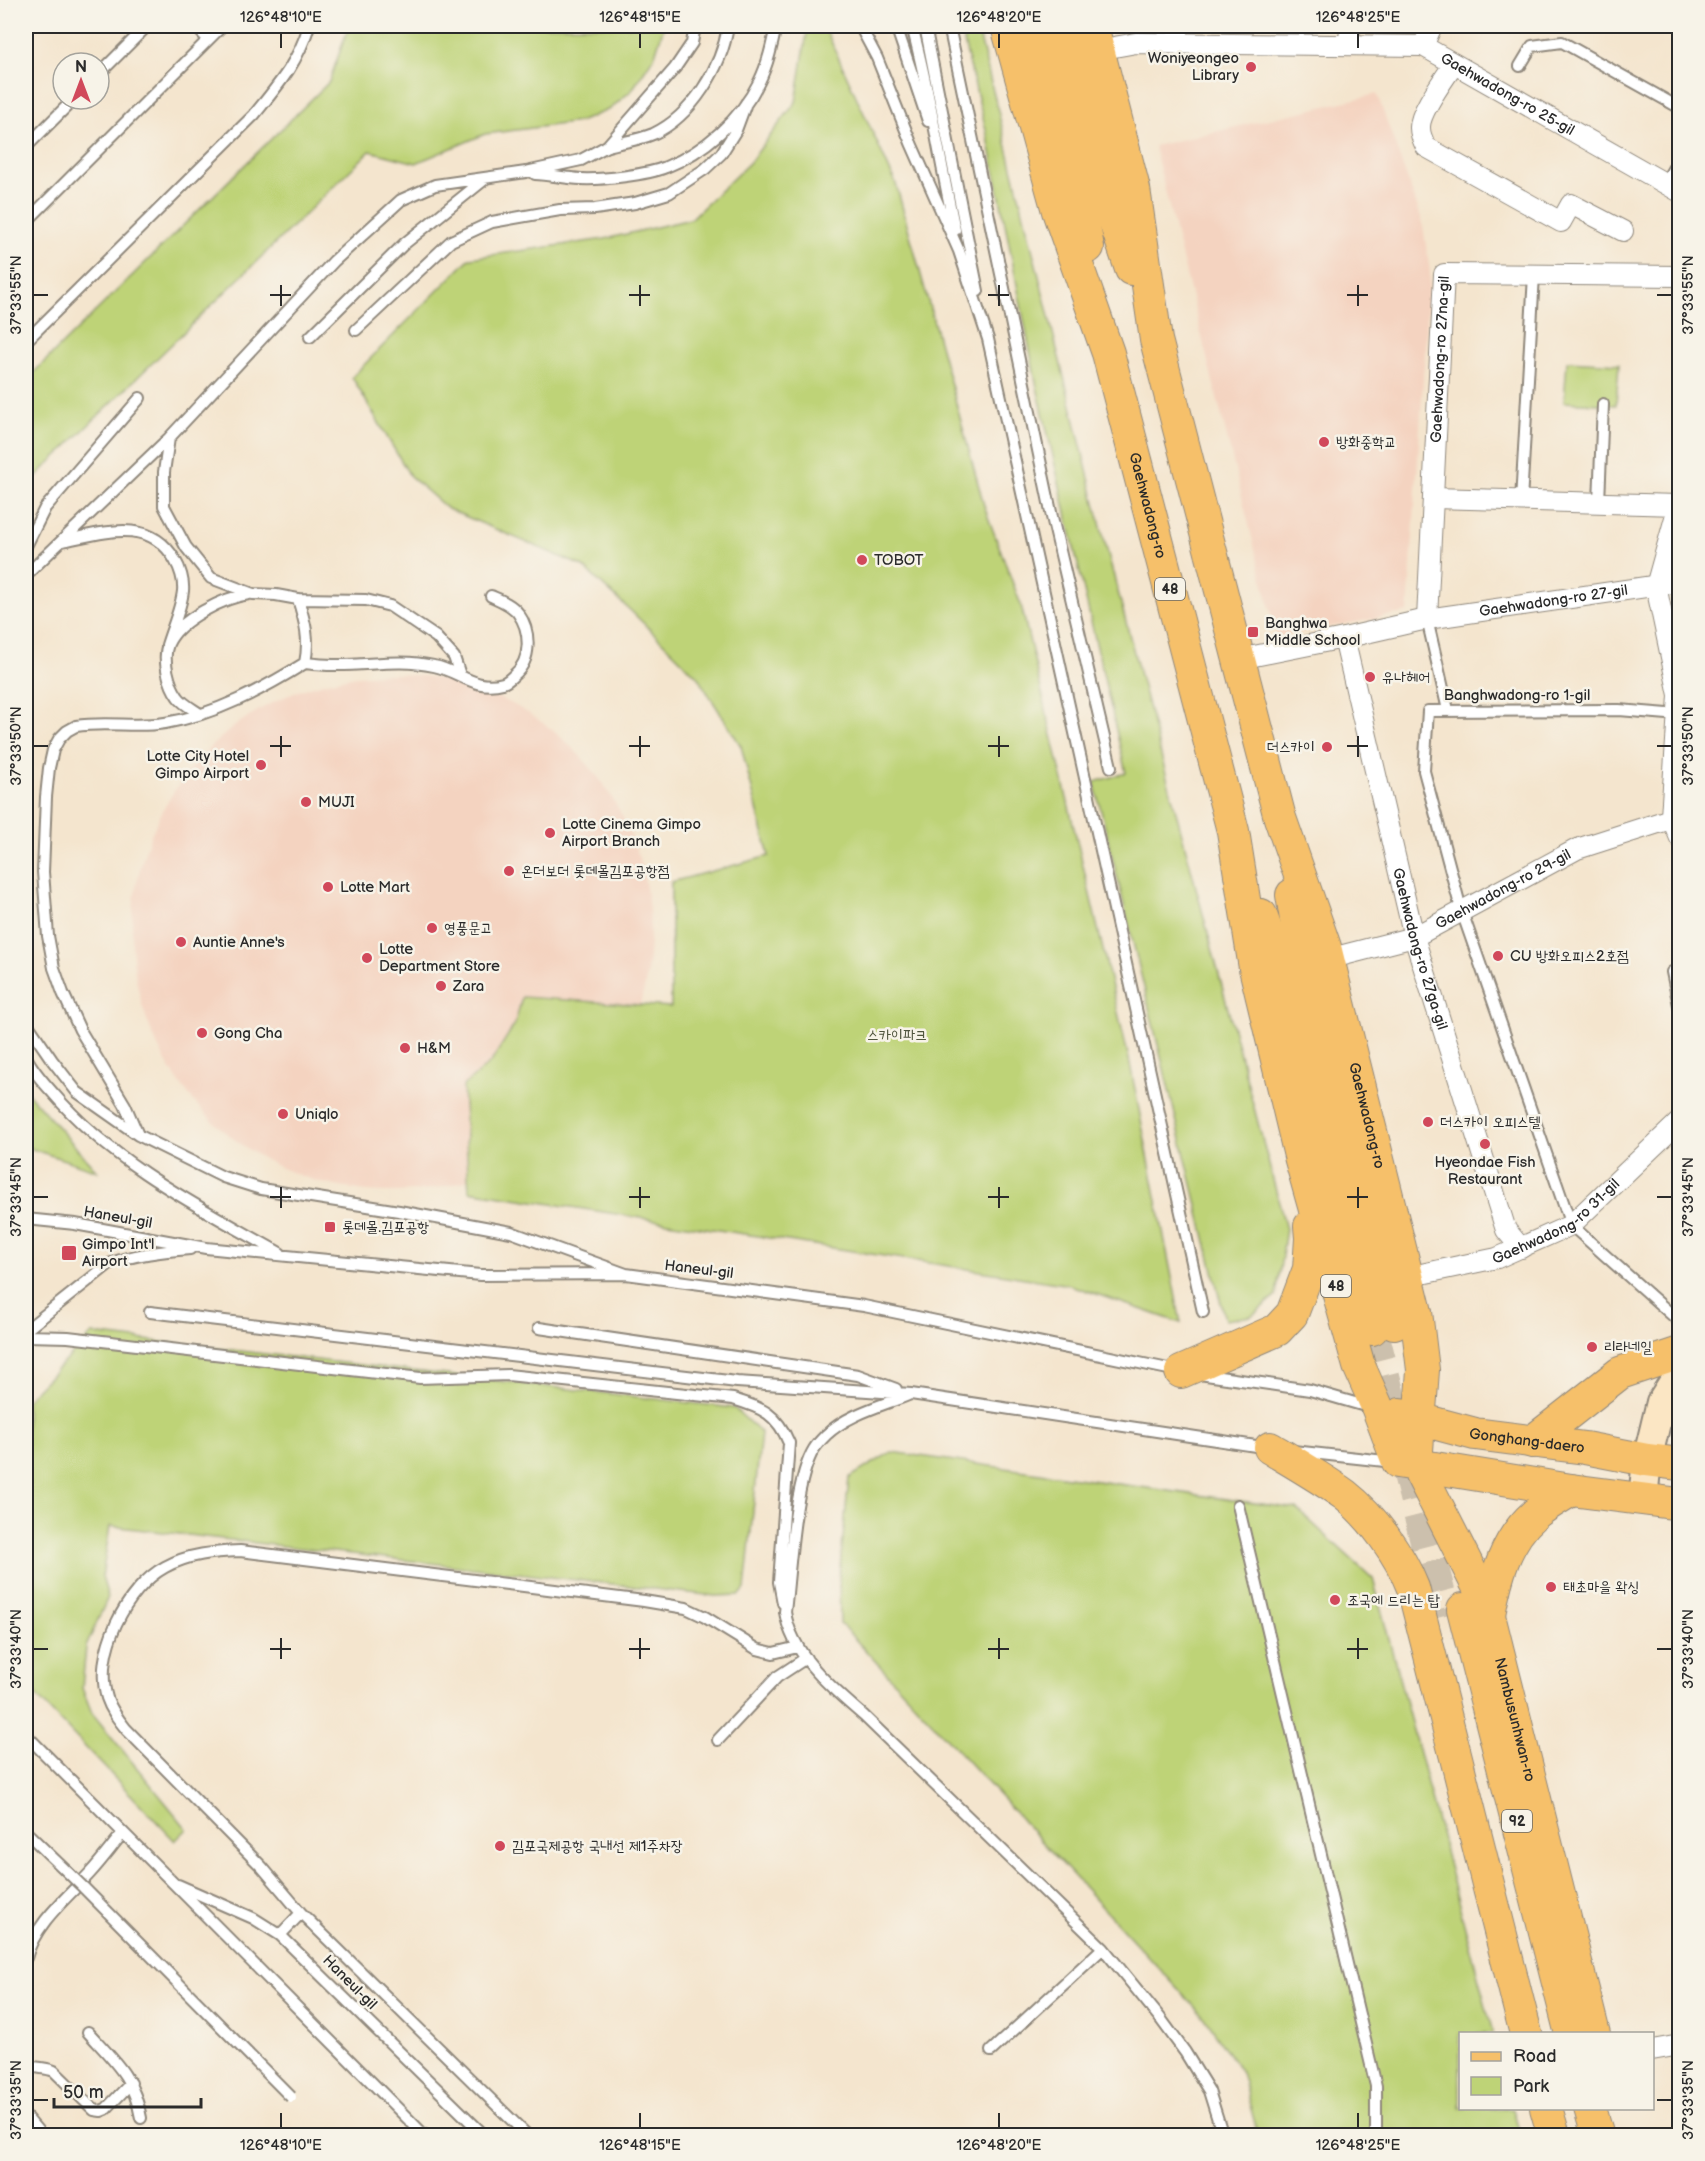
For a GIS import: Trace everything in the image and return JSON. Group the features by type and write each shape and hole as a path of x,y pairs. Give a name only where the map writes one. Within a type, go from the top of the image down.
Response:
{"main road":[{"name":"Gaehwadong-ro","path":"1007,26 1058,212 1108,353"},
{"name":"Gaehwadong-ro","path":"1036,26 1081,212 1108,353 1233,831 1278,965 1382,1323"},
{"name":"Gaehwadong-ro","path":"1062,26 1104,189 1156,340 1280,818 1328,959 1407,1277 1359,1366 1378,1409"},
{"name":"Gaehwadong-ro","path":"1095,38 1134,189 1156,340"},
{"name":"Gaehwadong-ro","path":"1280,818 1301,950 1382,1323"},
{"name":"Gaehwadong-ro","path":"1233,831 1255,968 1301,1160 1382,1323 1423,1370 1421,1418"},
{"path":"1181,1372 1277,1330 1292,1314 1309,1269 1311,1238 1301,1160"},
{"path":"1532,1442 1620,1373 1680,1353"},
{"path":"1643,1498 1647,1460 1661,1402 1680,1372"},
{"name":"Gonghang-daero","path":"1378,1409 1421,1418 1475,1434 1585,1448 1680,1464"},
{"name":"Nambusunhwan-ro","path":"1378,1409 1407,1463 1461,1612 1593,2032"},
{"path":"1421,1418 1407,1463 1570,1490 1680,1504"},
{"name":"92","path":"1270,1448 1346,1496 1377,1528 1404,1566 1413,1588 1461,1612"},
{"path":"1461,1612 1495,1583 1504,1555 1520,1530 1536,1514 1570,1490"},
{"name":"Nambusunhwan-ro","path":"1461,1612 1527,2032"},
{"name":"Nambusunhwan-ro","path":"1461,1612 1550,2032"},
{"name":"Nambusunhwan-ro","path":"1461,1612 1570,2032"},
{"path":"1546,2110 1554,2136"},
{"path":"1569,2110 1575,2136"},
{"path":"1590,2110 1598,2136"},
{"path":"1611,2110 1615,2136"}],"street":[{"path":"1423,46 1432,26"},
{"name":"Gaehwadong-ro 25-gil","path":"1095,38 1136,43 1178,34 1349,35 1423,46 1672,187"},
{"path":"1454,64 1423,115 1419,126 1426,147 1561,222 1571,204 1623,231"},
{"name":"Gaehwadong-ro 27na-gil","path":"1427,619 1444,274 1680,276"},
{"path":"1433,498 1679,503 1656,586 1679,695 1675,816 1680,838"},
{"name":"Gaehwadong-ro 27-gil","path":"1239,659 1427,619 1680,582"},
{"name":"Gaehwadong-ro 27ga-gil","path":"1344,638 1414,937 1506,1230 1521,1248"},
{"name":"Gaehwadong-ro 29-gil","path":"1328,959 1414,937 1461,909 1577,849 1675,816"},
{"name":"Gaehwadong-ro 31-gil","path":"1407,1277 1497,1258 1571,1225 1680,1121"},
{"path":"1654,2050 1680,2045"}],"lane":[{"path":"111,62 147,26"},
{"path":"195,26 208,39"},
{"path":"26,222 222,26"},
{"path":"26,340 254,115 283,79 301,50 309,26"},
{"path":"607,146 675,68 692,43 695,26"},
{"path":"26,575 169,438 334,261 401,200 435,186 526,172 581,160 607,146 653,134 678,116 697,95 714,70 727,37 728,26"},
{"path":"356,330 451,241 482,226 492,222 560,210 595,209 635,203 669,193 705,169 721,154 736,130 746,103 769,58 776,26"},
{"path":"860,26 877,58 911,143 959,251 988,339"},
{"path":"896,26 939,156"},
{"path":"912,26 931,103 939,156 959,251"},
{"path":"925,26 988,339 1203,1312"},
{"path":"949,26 1052,517 1111,767"},
{"path":"1520,66 1532,46 1562,42 1680,108"},
{"path":"526,172 581,179 625,176 665,168 695,152 720,132 746,103"},
{"path":"26,147 62,111"},
{"path":"1672,187 1680,157"},
{"path":"310,337 404,244 486,178"},
{"path":"1521,501 1534,275"},
{"path":"26,546 45,508 140,398"},
{"path":"1599,502 1603,404"},
{"path":"169,438 164,472 164,506 186,547 211,578 253,594"},
{"path":"62,541 119,530 145,533 167,545 180,568 183,590 167,645 166,675 178,699 200,714"},
{"path":"167,645 181,628 213,605 234,596 253,594 298,599 366,600 390,606 436,637 454,657 460,675"},
{"path":"138,1135 124,1105 80,1030 54,968 48,936 43,872 49,768 53,750 59,739 76,726 164,723 200,714 270,685 305,663 333,666 402,661 436,666 478,685 505,683 521,669 527,654 527,636 524,622 516,610 491,596"},
{"path":"298,599 307,626 309,646 305,663"},
{"path":"1427,619 1448,710"},
{"name":"Banghwadong-ro 1-gil","path":"1679,715 1619,710 1428,711 1424,771 1461,909 1571,1225 1680,1322"},
{"path":"1672,972 1680,1010"},
{"path":"26,1022 78,1092 138,1135 223,1177 261,1189 511,1232 626,1274"},
{"path":"26,1057 32,1069 65,1107 106,1145 189,1202 283,1255"},
{"name":"Haneul-gil","path":"26,1219 75,1224 206,1248 480,1275 626,1274 864,1306 1181,1372 1310,1390 1378,1409"},
{"name":"Haneul-gil","path":"26,1330 109,1264 160,1251 206,1248"},
{"path":"150,1312 737,1382 911,1394 1270,1448 1407,1463"},
{"path":"540,1328 858,1375 911,1394"},
{"path":"26,1336 68,1337 420,1378 519,1377 733,1399 759,1407 772,1415 784,1429 789,1443 779,1582 787,1627 798,1647 832,1688 864,1716 1102,1948 1161,2018 1185,2052 1209,2091 1223,2136"},
{"path":"785,1612 798,1502 806,1469 814,1449 835,1428 853,1417 911,1394"},
{"path":"1238,1505 1376,2086 1376,2132 1374,2136"},
{"path":"528,2136 301,1913 262,1868 113,1713 106,1695 105,1673 114,1624 147,1580 164,1567 184,1559 214,1552 240,1551 686,1608 757,1649 773,1653 798,1647"},
{"path":"718,1740 777,1677 806,1658"},
{"name":"Haneul-gil","path":"26,1735 425,2136"},
{"path":"26,1832 291,2097"},
{"path":"26,1958 32,1940 43,1924 92,1871 123,1833"},
{"name":"Haneul-gil","path":"172,1882 234,1909 280,1935 485,2136"},
{"path":"280,1935 301,1913"},
{"path":"991,2051 1102,1948"},
{"path":"88,2032 131,2084 138,2101 141,2118"},
{"path":"26,2064 54,2071 94,2110 106,2109 131,2084"},
{"path":"26,2117 42,2136"}],"shaded area":[{"name":"방화중학교","path":"1377,94 1422,220 1430,272 1408,612 1277,637 1154,146"},
{"path":"391,674 442,679 490,694 535,717 574,750 607,789 630,834 645,882 650,933 645,984 630,1032 607,1077 574,1116 535,1149 490,1172 442,1187 391,1192 340,1187 292,1172 247,1149 208,1116 175,1077 152,1032 137,984 132,933 137,882 152,834 175,789 208,750 247,717 292,694 340,679"}],"green space":[{"path":"349,26 664,26 655,55 632,90 610,109 579,122 485,134 416,163 370,151 26,486 26,380 329,82"},
{"name":"스카이파크","path":"808,26 824,26 896,184 985,509 1021,605 1129,1059 1181,1323 1070,1285 469,1191 463,1086 491,1062 515,1024 522,997 671,1007 671,882 769,856 741,746 697,676 582,566 448,509 410,476 352,377 470,258 605,239 691,219 750,162 796,102"},
{"path":"960,26 977,26 1103,535 1286,1229 1276,1296 1251,1316 1225,1320 1094,782 1126,773 1037,387 989,142"},
{"path":"1567,361 1619,364 1616,405 1564,402"},
{"path":"26,1091 97,1171 26,1147"},
{"path":"92,1334 734,1408 761,1433 745,1589 740,1595 715,1596 110,1526 102,1577 108,1597 86,1647 82,1688 92,1713 187,1829 175,1841 26,1685 26,1400"},
{"path":"891,1452 1297,1509 1373,1579 1493,2032 1459,2032 1459,2110 1513,2110 1520,2135 1258,2135 1241,2072 1205,2018 840,1623 839,1578 849,1478"}],"tunnel":[{"path":"1372,1329 1445,1615"}],"place":[{"name":"Woniyeongeo Library","path":"1251,67"},
{"name":"방화중학교","path":"1324,442"},
{"name":"TOBOT","path":"862,560"},
{"name":"Banghwa Middle School","path":"1253,632"},
{"name":"유나헤어","path":"1370,677"},
{"name":"더스카이","path":"1327,747"},
{"name":"Lotte City Hotel Gimpo Airport","path":"261,765"},
{"name":"MUJI","path":"306,802"},
{"name":"Lotte Cinema Gimpo Airport Branch","path":"550,833"},
{"name":"온더보더 롯데몰김포공항점","path":"509,871"},
{"name":"Lotte Mart","path":"328,887"},
{"name":"영풍문고","path":"432,928"},
{"name":"Auntie Anne's","path":"181,942"},
{"name":"CU 방화오피스2호점","path":"1498,956"},
{"name":"Lotte Department Store","path":"367,958"},
{"name":"Zara","path":"441,986"},
{"name":"Gong Cha","path":"202,1033"},
{"name":"H&M","path":"405,1048"},
{"name":"Uniqlo","path":"283,1114"},
{"name":"더스카이 오피스텔","path":"1428,1122"},
{"name":"Hyeondae Fish Restaurant","path":"1485,1144"},
{"name":"롯데몰.김포공항","path":"330,1227"},
{"name":"Gimpo Int'l Airport","path":"69,1253"},
{"name":"리라네일","path":"1592,1347"},
{"name":"태초마을 왁싱","path":"1551,1587"},
{"name":"조국에 드리는 탑","path":"1335,1600"},
{"name":"김포국제공항 국내선 제1주차장","path":"500,1846"}]}
